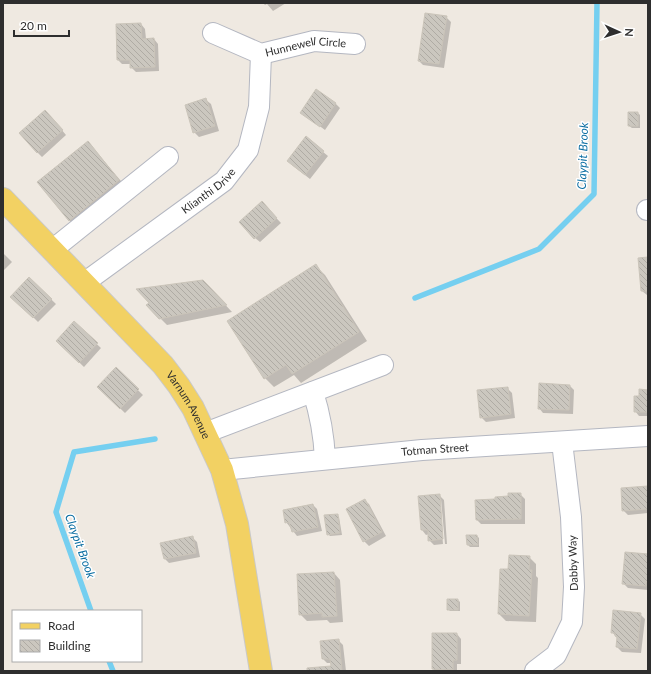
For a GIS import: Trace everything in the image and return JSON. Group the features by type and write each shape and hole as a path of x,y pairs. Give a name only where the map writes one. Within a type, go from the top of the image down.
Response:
{"main road":[{"name":"Varnum Avenue","path":"3,198 163,365 186,397 222,470 237,524 261,671"}],"street":[{"name":"Hunnewell Circle","path":"213,34 261,54 314,41 356,44"},
{"name":"Klianthi Drive","path":"84,283 224,181 248,150 259,107 261,54"},
{"path":"52,250 168,157"},
{"path":"205,433 383,365"},
{"path":"313,392 320,414 324,438 325,459"},
{"name":"Totman Street","path":"222,470 422,450 648,436"},
{"name":"Dabby Way","path":"535,671 556,655 572,622 574,587 571,517 562,442"}],"building":[{"path":"425,13 447,16 439,64 418,61"},
{"path":"141,23 142,39 154,38 155,67 130,68 130,60 117,60 116,24"},
{"path":"316,89 336,103 320,127 300,113"},
{"path":"206,98 215,126 193,133 185,105"},
{"path":"45,110 63,130 37,153 19,133"},
{"path":"628,112 638,112 638,126 628,126"},
{"path":"306,136 324,151 305,175 287,161"},
{"path":"88,141 119,180 69,221 37,182"},
{"path":"262,201 277,218 254,239 239,222"},
{"path":"648,257 648,291 641,291 638,258"},
{"path":"316,264 359,332 292,374 286,365 264,379 227,321"},
{"path":"29,277 52,299 33,318 10,297"},
{"path":"203,280 227,305 159,319 146,305 149,303 136,289"},
{"path":"74,321 98,343 79,363 56,341"},
{"path":"116,367 139,389 120,409 97,387"},
{"path":"539,383 570,385 569,410 538,409"},
{"path":"508,387 511,414 480,418 477,390"},
{"path":"639,389 648,390 648,412 634,412 634,396 639,396"},
{"path":"648,486 648,509 622,511 621,488"},
{"path":"508,493 521,493 521,519 476,520 475,500 495,499 495,497 508,496"},
{"path":"440,494 443,539 428,541 428,530 421,530 418,496"},
{"path":"365,499 382,532 363,542 346,509"},
{"path":"313,504 318,527 292,532 289,522 285,523 283,510"},
{"path":"338,514 340,533 327,535 324,515"},
{"path":"466,535 477,535 478,545 467,545"},
{"path":"193,536 196,553 164,559 160,543"},
{"path":"625,552 648,554 648,582 646,582 646,586 622,584"},
{"path":"509,555 530,556 529,570 532,570 529,616 498,614 500,569 508,569"},
{"path":"334,572 337,616 322,617 322,613 299,615 297,574"},
{"path":"447,599 458,599 458,610 447,610"},
{"path":"613,610 641,613 637,649 616,647 617,637 615,636 615,633 611,633"},
{"path":"432,633 457,633 457,660 453,660 453,670 432,669"},
{"path":"339,639 342,671 307,671 307,668 331,666 330,659 322,659 320,641"}],"waterway":[{"name":"Claypit Brook","path":"415,298 539,249 594,194 597,3"},
{"name":"Claypit Brook","path":"91,610 56,512 74,452 155,439"},
{"name":"Claypit Brook","path":"109,662 113,671"}]}
